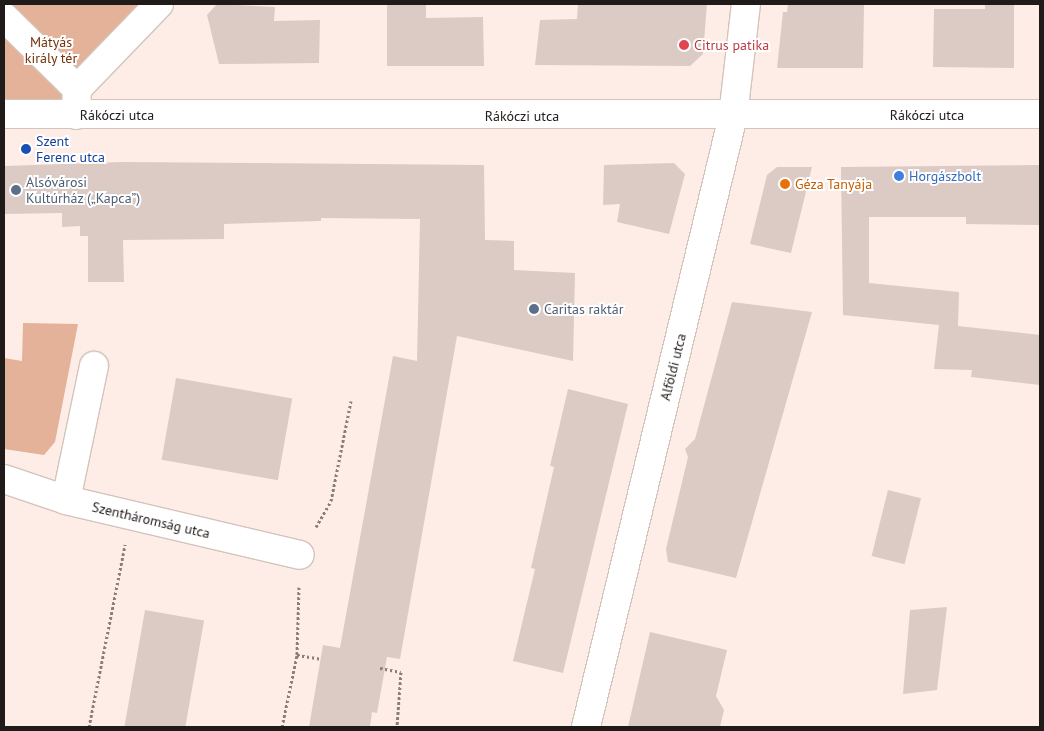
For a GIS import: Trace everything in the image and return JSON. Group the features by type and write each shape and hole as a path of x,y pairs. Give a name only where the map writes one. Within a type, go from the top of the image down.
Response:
{"street":[{"path":"4,17 76,102 159,4"},
{"name":"Alföldi utca","path":"586,727 733,116 746,4"},
{"name":"Rákóczi utca","path":"4,114 76,102 733,116 1040,114"},
{"path":"66,500 94,366"},
{"name":"Szentháromság utca","path":"4,479 66,500 300,555"}],"path":[{"path":"90,727 131,515"},
{"path":"282,727 297,655"},
{"path":"380,668 401,672 397,727"}],"green space":[{"name":"Mátyás király tér","path":"4,4 159,4 77,89 76,115 4,114"},
{"path":"23,323 78,324 55,442 44,455 4,449 4,358 22,361"}],"building":[{"path":"217,4 275,7 274,21 320,20 319,63 219,64 207,15"},
{"path":"387,4 426,4 426,18 483,17 484,66 387,66"},
{"path":"578,4 707,4 703,54 690,66 535,65 540,20 577,19"},
{"path":"788,4 864,4 863,68 777,68 783,12 787,12"},
{"path":"985,4 1014,4 1014,68 933,67 934,9 985,9"},
{"path":"122,162 484,165 485,240 514,241 514,270 575,273 573,361 457,336 400,659 387,657 377,713 372,712 370,727 309,727 323,645 340,648 393,356 417,361 420,219 321,218 321,221 224,224 224,239 123,240 124,282 88,282 88,236 80,236 80,226 62,227 62,213 4,214 4,166"},
{"path":"674,163 685,174 669,234 617,222 620,204 603,205 604,165"},
{"path":"1040,165 1040,225 966,224 966,217 869,217 869,283 959,292 958,326 1040,335 1040,385 971,377 972,370 934,369 939,325 843,315 841,167"},
{"path":"777,167 812,167 791,253 750,244 767,175"},
{"path":"732,302 812,312 736,578 668,562 666,549 688,457 685,449 695,439"},
{"path":"176,378 292,398 278,480 162,460"},
{"path":"568,389 628,404 563,673 513,661 535,569 531,568 554,467 550,466"},
{"path":"888,490 921,498 905,564 872,556"},
{"path":"947,607 937,690 903,694 910,610"},
{"path":"145,610 204,620 185,727 124,727"},
{"path":"650,632 727,650 716,696 724,710 720,727 628,727"}],"place":[{"name":"Citrus patika","path":"684,45"},
{"name":"Szent Ferenc utca","path":"26,149"},
{"name":"Horgászbolt","path":"899,176"},
{"name":"Géza Tanyája","path":"785,184"},
{"name":"Alsóvárosi Kultúrház („Kapca”)","path":"16,190"},
{"name":"Caritas raktár","path":"534,309"}]}
